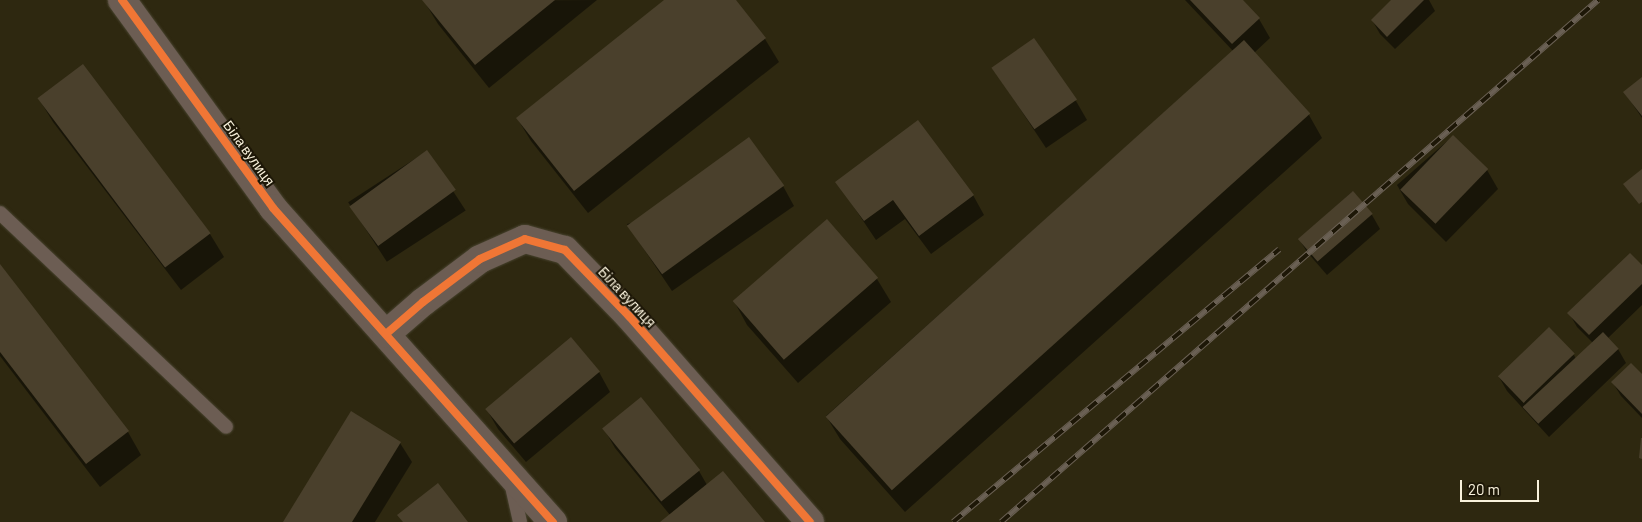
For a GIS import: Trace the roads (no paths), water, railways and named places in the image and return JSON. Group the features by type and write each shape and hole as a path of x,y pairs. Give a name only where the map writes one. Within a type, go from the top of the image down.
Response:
{"street":[{"name":"Біла вулиця","path":"122,0 273,208 553,522"},
{"name":"Біла вулиця","path":"386,334 423,302 480,259 525,239 565,250 629,316 810,522"}],"lane":[{"path":"0,213 226,427"},
{"path":"508,472 520,522"}],"railway":[{"path":"1001,522 1598,0"},
{"path":"953,522 1279,249"}]}
